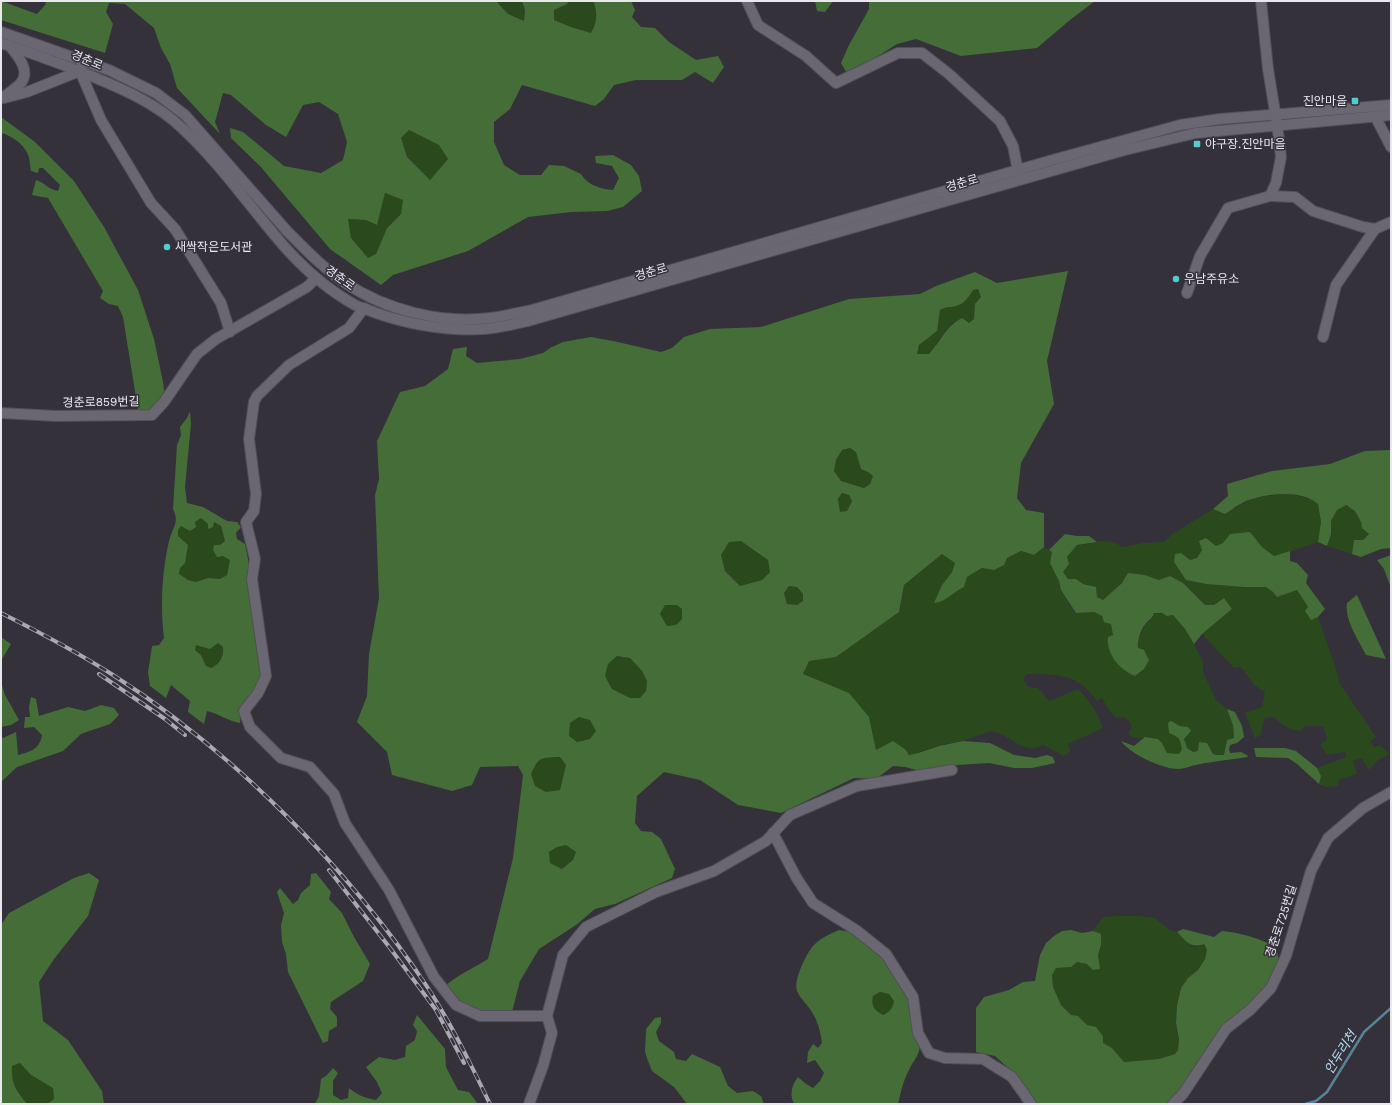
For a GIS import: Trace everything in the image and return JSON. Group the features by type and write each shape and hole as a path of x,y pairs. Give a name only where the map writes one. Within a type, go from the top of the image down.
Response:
{"street":[{"path":"747,1 758,25 806,56 836,83 898,53 922,54 949,74 1000,121 1012,146 1018,171"},
{"path":"1261,1 1268,69 1281,157 1276,183 1270,196"},
{"name":"경춘로","path":"1,32 109,70 156,93 186,115 287,231 343,282 381,302 419,314 452,319 489,318 532,310 1180,125 1220,119 1276,120 1391,115"},
{"path":"2,98 21,84 25,72 18,57 5,44"},
{"name":"경춘로","path":"5,44 37,54 116,86 153,106 182,128 208,155 284,246 330,290 357,306 386,316 414,324 446,329 485,329 528,321 1125,150 1196,132 1391,105"},
{"path":"2,98 27,92 80,72 85,61"},
{"path":"80,72 101,120 151,203 175,229 221,303 230,332"},
{"path":"1374,116 1391,147"},
{"path":"1187,293 1200,256 1228,208 1270,196 1295,197 1313,211 1363,227 1375,229"},
{"path":"1323,337 1336,285 1375,229 1391,222"},
{"name":"경춘로859번길","path":"1,413 56,416 152,414 164,402 197,354 216,339 307,287 316,278"},
{"path":"364,308 348,328 289,365 257,396 254,402 248,439 256,494 254,511 246,522 255,559 252,579 266,676 258,694 244,711 250,727 281,758 310,767 334,794 345,823 390,890 434,977 456,1005 480,1016 547,1016"},
{"path":"529,1104 543,1066 552,1033 547,1016 563,955 586,927 656,892 714,872 766,841 790,815 857,786 952,770"},
{"name":"경춘로725번길","path":"1173,1104 1183,1094 1226,1029 1250,1010 1271,988 1286,956 1310,871 1328,838 1363,808 1391,792"},
{"path":"773,833 796,877 813,903 856,930 886,954 913,997 918,1033 929,1053 945,1058 983,1059 1012,1077 1031,1104"}],"green space":[{"path":"1,1 37,14 46,4 45,1 496,1 508,14 524,21 525,10 522,1 569,1 567,4 554,10 554,20 591,33 595,26 596,17 596,9 593,1 631,1 635,10 632,17 641,27 655,28 669,42 696,60 718,56 724,67 713,83 695,72 682,80 636,80 614,85 604,99 595,106 522,85 510,109 494,122 494,142 504,165 520,175 541,175 549,165 564,166 581,174 587,181 595,186 613,190 619,178 612,166 596,163 595,156 613,155 631,165 639,176 642,191 623,207 607,211 571,212 528,217 468,251 393,275 381,285 330,249 260,166 231,138 230,128 243,132 284,166 321,173 343,160 347,142 338,114 319,102 303,105 286,137 266,125 231,95 223,93 215,122 220,134 177,88 170,64 161,48 154,28 125,4 109,3 106,12 113,24 105,53 1,20","holes":["409,130 439,145 448,159 430,180 407,157 401,138","385,193 403,200 401,214 387,228 376,254 368,258 351,238 348,219 366,220 377,225"]},
{"path":"496,1 522,1 525,10 524,21 508,14"},
{"path":"569,1 593,1 596,9 596,17 592,33 554,20 554,10 567,4"},
{"path":"815,1 833,1 825,12 817,11"},
{"path":"869,1 1095,1 1037,48 961,56 916,39 897,44 848,75 841,63 869,9"},
{"path":"1,117 35,142 74,181 104,227 138,290 154,339 165,397 151,410 138,410 123,317 118,306 109,304 100,298 103,291 48,198 32,195 36,180 51,189 58,191 60,185 43,168 39,168 38,173 31,171 29,157 21,144 13,138 1,133"},
{"path":"409,130 439,145 448,159 430,180 407,157 401,138"},
{"path":"385,193 404,200 401,214 387,228 376,254 368,259 351,238 348,219 366,220 377,225"},
{"path":"1068,271 1047,361 1054,404 1021,463 1017,498 1026,510 1044,513 1044,547 1034,555 1021,551 1007,558 1004,565 994,570 982,568 967,577 964,587 946,599 934,603 942,585 952,572 955,563 942,554 904,585 899,612 836,657 809,661 803,674 849,693 869,717 876,750 893,741 906,750 909,755 963,741 990,743 1014,755 1035,758 1047,755 1053,757 1055,763 1032,768 1014,768 989,763 957,765 924,772 905,767 893,766 876,779 854,778 781,813 738,805 700,780 664,772 637,796 635,823 641,831 652,832 661,839 675,869 672,878 615,904 595,909 576,925 539,949 520,981 512,1012 487,1014 460,1001 445,986 460,975 488,959 513,858 523,775 518,766 480,767 472,785 452,791 392,775 387,752 357,722 367,696 369,654 379,598 375,495 379,479 377,441 400,392 425,386 448,369 453,349 467,347 466,356 477,363 520,359 543,353 563,342 591,337 661,352 672,348 684,337 710,329 761,327 849,299 920,294 936,286 975,272 997,283","holes":["978,289 981,297 975,304 974,319 969,323 962,318 947,330 929,354 917,354 919,345 937,331 940,310 956,306 966,300 973,290","850,448 856,452 861,469 873,476 870,484 864,488 841,481 834,471 836,460 842,450","842,493 849,495 852,501 847,511 840,512 838,499","741,541 768,560 770,572 762,580 740,586 725,571 721,555 729,542","789,586 797,587 803,594 803,601 797,605 787,604 784,593","665,605 677,605 682,609 682,619 676,625 667,626 660,614","617,656 630,658 642,671 647,681 646,691 640,698 630,698 612,689 605,676 608,664","579,717 590,720 596,731 590,739 577,742 569,736 570,723","560,757 566,765 560,790 546,792 535,786 531,774 536,764 541,759","566,845 576,852 573,860 562,869 550,863 549,852 557,847"]},
{"path":"978,289 982,297 974,319 969,323 954,322 939,339 929,354 917,354 919,345 937,331 940,310 961,304 968,298 973,290"},
{"path":"190,411 191,424 185,487 187,503 203,507 227,521 237,522 241,527 236,533 237,539 245,544 249,564 261,672 260,685 241,713 240,723 207,711 204,724 188,712 190,701 171,685 166,698 150,686 148,672 152,646 159,645 164,638 162,614 163,577 170,536 176,522 173,509 177,445 181,435 180,427","holes":["201,518 208,524 208,529 213,527 214,522 221,526 225,541 220,545 214,545 213,550 217,557 223,556 230,560 227,575 220,579 208,578 196,582 188,580 179,574 180,568 185,563 188,545 178,536 178,530 181,526 190,531 196,527 195,522","218,643 223,647 223,654 219,662 211,668 206,666 201,655 195,650 196,645 210,649"]},
{"path":"850,448 856,452 861,469 873,476 870,484 864,488 841,481 834,471 836,460 842,450"},
{"path":"1391,450 1391,548 1381,549 1361,557 1352,554 1354,540 1363,540 1369,534 1362,528 1361,522 1355,511 1346,505 1337,510 1331,521 1331,534 1327,546 1318,542 1321,522 1318,504 1303,496 1278,494 1260,497 1245,501 1225,514 1213,509 1228,496 1227,484 1272,471 1330,464 1365,451"},
{"path":"842,493 849,495 852,501 847,511 840,513 838,500"},
{"path":"1285,493 1311,499 1318,504 1321,522 1318,542 1275,557 1262,547 1250,532 1216,546 1206,538 1199,542 1202,550 1197,558 1190,560 1175,554 1229,585 1266,587 1273,592 1297,590 1308,607 1311,620 1318,617 1340,684 1376,737 1370,742 1375,747 1380,745 1389,753 1387,756 1379,759 1369,770 1362,758 1353,761 1357,774 1339,780 1338,786 1326,787 1319,784 1321,776 1317,768 1346,757 1345,752 1327,755 1320,745 1327,739 1323,726 1305,726 1300,731 1286,726 1274,717 1265,718 1261,735 1255,738 1245,713 1262,707 1265,692 1254,685 1240,667 1234,668 1202,634 1232,609 1224,598 1214,605 1205,605 1183,583 1159,580 1145,575 1122,583 1104,600 1097,597 1096,587 1083,584 1076,579 1068,579 1063,572 1069,564 1067,557 1077,545 1106,541 1122,547 1144,543 1163,542 1174,533 1213,509 1225,514 1251,499"},
{"path":"1345,505 1355,511 1369,534 1363,540 1354,540 1352,554 1327,546 1331,534 1331,521 1337,510"},
{"path":"201,518 209,524 214,522 221,526 225,541 220,545 223,556 231,560 227,575 220,579 208,578 196,582 179,575 178,530 181,526 195,522"},
{"path":"1250,532 1262,547 1274,556 1290,551 1290,561 1297,563 1308,575 1306,583 1325,609 1318,617 1311,620 1305,611 1308,607 1297,590 1277,597 1266,587 1207,584 1186,580 1174,562 1175,554 1181,553 1190,560 1197,558 1202,550 1199,541 1206,538 1216,546 1223,543 1230,534"},
{"path":"1065,534 1089,536 1097,542 1077,545 1067,557 1069,564 1063,572 1068,579 1076,579 1083,584 1096,587 1097,597 1103,600 1122,583 1128,573 1145,575 1159,580 1170,576 1183,583 1205,605 1214,605 1224,598 1232,609 1202,634 1194,644 1185,629 1173,615 1167,616 1162,613 1154,613 1152,618 1142,628 1138,642 1138,648 1144,650 1149,660 1144,669 1135,676 1119,666 1109,649 1108,637 1113,635 1111,624 1104,622 1102,616 1094,612 1076,613 1061,590 1059,581 1050,563 1052,552 1049,550"},
{"path":"741,541 768,560 770,572 762,580 740,586 725,571 721,555 729,542"},
{"path":"1044,547 1053,552 1051,564 1059,581 1061,590 1075,613 1094,612 1102,616 1111,624 1113,635 1135,676 1144,669 1149,659 1138,648 1137,642 1145,624 1152,619 1154,613 1173,615 1185,629 1194,644 1203,662 1203,672 1216,700 1227,709 1233,725 1234,739 1227,740 1224,755 1213,754 1207,743 1199,743 1198,751 1193,752 1187,748 1184,739 1191,731 1188,727 1180,727 1178,737 1182,749 1179,754 1167,753 1162,743 1134,738 1129,735 1129,730 1132,729 1130,722 1124,717 1117,718 1110,712 1102,698 1097,701 1086,688 1076,681 1063,676 1041,674 1027,674 1023,679 1028,687 1038,688 1049,701 1078,689 1093,707 1103,728 1068,744 1070,752 1064,756 1043,745 1036,748 1024,747 995,732 983,733 963,741 945,744 909,755 906,750 876,751 869,717 803,674 809,660 836,657 899,612 904,585 942,554 955,563 952,572 942,585 956,591 964,587 967,577 982,568 994,570 1007,558 1021,551 1034,555"},
{"path":"1391,555 1391,588 1384,569 1377,560"},
{"path":"789,586 797,587 803,594 803,601 797,605 787,604 784,593"},
{"path":"1357,595 1386,659 1366,655 1353,630 1348,616 1347,603"},
{"path":"665,605 677,605 682,609 682,619 676,625 667,626 660,614"},
{"path":"1,637 11,644 2,659 1,659"},
{"path":"218,643 223,647 223,654 219,662 211,668 206,666 201,655 195,650 196,644 204,647"},
{"path":"617,656 630,658 642,671 647,681 646,691 641,698 630,698 612,689 605,676 608,664"},
{"path":"1,682 5,695 19,720 11,725 1,727"},
{"path":"31,697 36,699 39,716 68,707 85,711 101,705 114,708 119,715 110,724 81,734 63,751 17,767 1,782 1,737 3,738 16,732 18,755 27,753 34,749 41,740 42,735 34,727 24,728 25,717 30,717 29,707"},
{"path":"1227,709 1235,712 1242,726 1244,737 1237,743 1230,745 1230,753 1241,752 1248,757 1209,762 1180,769 1171,768 1155,764 1139,756 1125,746 1121,741 1134,746 1145,737 1158,739 1162,743 1167,753 1179,754 1182,749 1180,740 1169,733 1168,723 1171,721 1180,726 1188,727 1191,731 1184,739 1187,748 1193,752 1198,751 1199,742 1207,743 1213,754 1224,755 1227,740 1234,738 1233,725"},
{"path":"578,717 590,720 597,731 590,739 577,742 569,736 570,723"},
{"path":"1254,748 1285,748 1296,751 1317,768 1321,776 1319,784 1288,758 1256,757"},
{"path":"560,757 566,765 560,790 546,792 534,786 531,773 536,763 545,758"},
{"path":"566,845 576,852 574,860 562,869 550,863 549,852 557,847"},
{"path":"89,873 99,880 88,916 54,959 39,982 43,1021 68,1040 102,1091 104,1104 47,1104 54,1099 53,1088 31,1075 20,1063 12,1066 12,1078 17,1091 27,1104 1,1104 1,925 9,913 74,878"},
{"path":"316,873 331,892 329,899 342,913 370,964 363,981 331,1002 330,1009 337,1017 337,1026 329,1031 328,1041 323,1043 288,972 286,954 282,942 281,925 284,913 277,892 280,888 293,904 298,900 301,893 310,885 311,874"},
{"path":"1140,916 1155,918 1168,929 1177,932 1191,946 1196,947 1204,944 1207,950 1205,959 1198,970 1188,978 1181,988 1177,1005 1176,1023 1179,1039 1178,1050 1175,1054 1159,1059 1124,1062 1112,1048 1103,1043 1078,1016 1071,1015 1061,1005 1053,987 1052,975 1056,968 1071,967 1077,962 1087,964 1095,957 1100,948 1101,934 1093,931 1103,917"},
{"path":"1183,929 1214,937 1222,931 1236,933 1256,939 1276,947 1279,961 1272,977 1260,996 1184,1086 1166,1104 1037,1104 1019,1078 995,1056 976,1052 976,1008 984,997 1009,990 1023,982 1035,981 1040,955 1046,943 1062,931 1071,930 1082,933 1093,931 1101,934 1101,945 1098,955 1100,969 1093,970 1087,964 1077,962 1071,967 1056,968 1052,975 1053,987 1061,1005 1071,1015 1078,1016 1087,1025 1096,1027 1103,1036 1103,1043 1112,1048 1124,1062 1159,1059 1175,1054 1178,1050 1179,1039 1176,1023 1177,1005 1181,988 1188,978 1198,970 1205,959 1207,950 1204,944 1195,946 1186,941 1177,932"},
{"path":"839,930 851,932 871,946 888,963 909,994 920,1046 917,1056 905,1078 898,1104 794,1104 792,1100 792,1090 798,1077 813,1088 820,1081 824,1073 815,1060 807,1063 808,1052 813,1044 818,1048 822,1043 815,1017 797,991 797,980 805,959 815,944 826,936","holes":["880,992 889,994 894,1003 892,1008 883,1015 874,1007 872,1002 873,996"]},
{"path":"880,992 889,994 894,1001 891,1010 883,1015 875,1009 872,1002 873,996"},
{"path":"417,1015 445,1049 446,1067 458,1090 469,1092 478,1104 315,1104 319,1096 321,1079 333,1068 338,1073 333,1081 333,1095 341,1100 348,1098 349,1088 361,1096 376,1100 382,1093 377,1082 366,1067 379,1057 395,1060 405,1057 406,1046 415,1040 417,1031 413,1025"},
{"path":"661,1017 661,1023 656,1032 659,1041 674,1052 676,1059 686,1061 692,1054 720,1067 728,1086 737,1093 753,1091 761,1096 764,1104 687,1104 674,1087 652,1071 645,1052 646,1029 655,1018"},
{"path":"20,1063 31,1075 53,1088 54,1099 47,1104 27,1104 19,1095 12,1078 12,1066"}],"waterway":[{"name":"안두리천","path":"1305,1104 1316,1101 1327,1092 1364,1032 1391,1008"}],"railway":[{"path":"1,613 86,658 158,706 245,776 286,816 326,857 397,944 428,988 445,1016 490,1104"},
{"path":"99,674 165,719 185,735"},
{"path":"329,870 436,1010 464,1063"}],"place":[{"name":"진안마을","path":"1355,101"},
{"name":"야구장.진안마을","path":"1197,144"},
{"name":"새싹작은도서관","path":"167,247"},
{"name":"우남주유소","path":"1176,279"}]}
